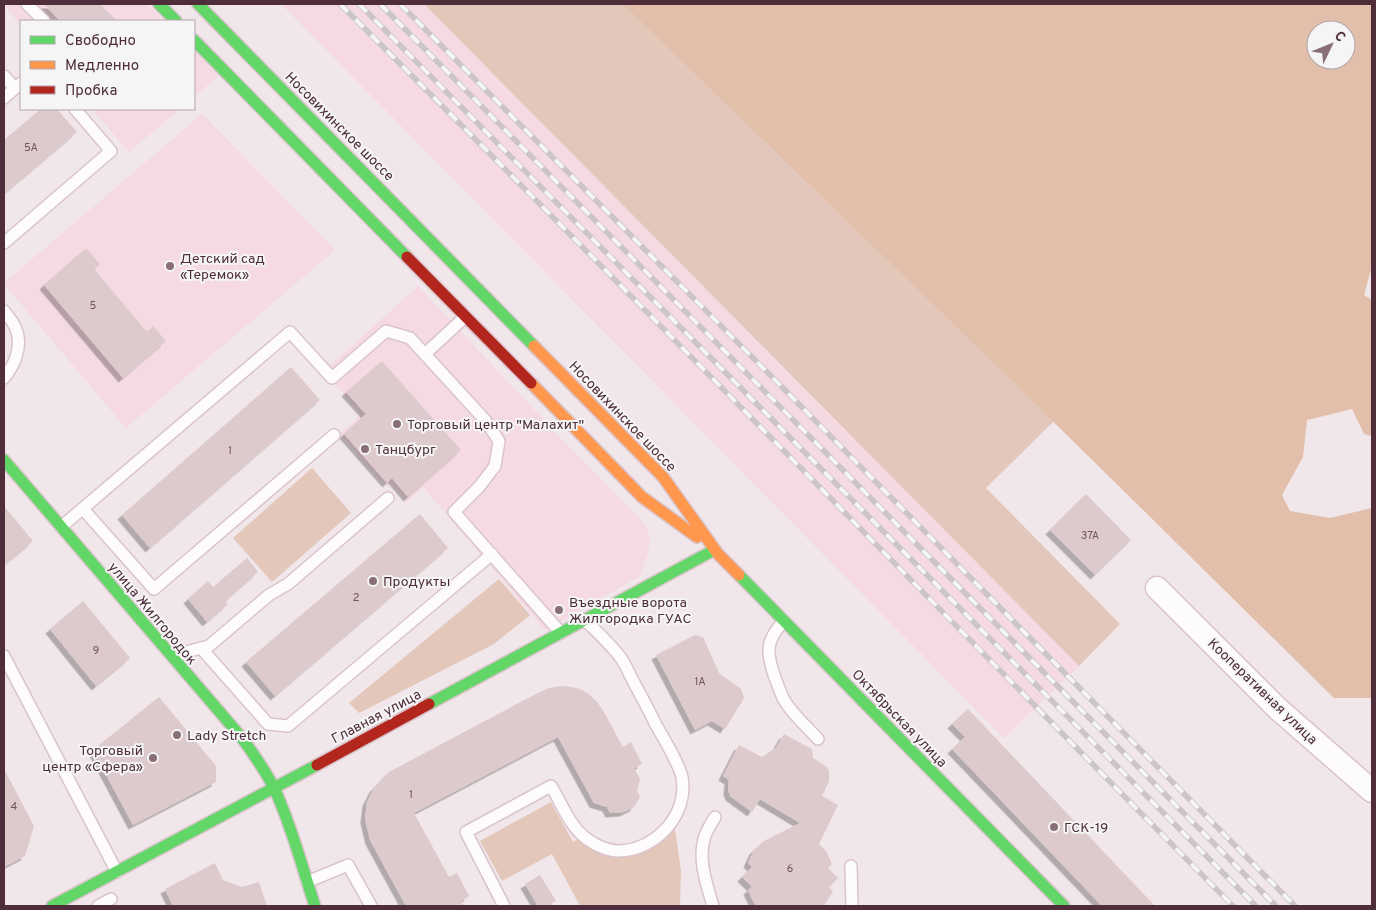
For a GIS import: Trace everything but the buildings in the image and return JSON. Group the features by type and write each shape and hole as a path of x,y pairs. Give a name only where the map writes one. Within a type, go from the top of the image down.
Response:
{"main road":[{"path":"158,4 175,20"},
{"name":"Носовихинское шоссе","path":"198,4 663,477 714,550"},
{"path":"196,47 642,497 714,550"},
{"name":"улица Жилгородок","path":"4,460 242,738 274,788 315,906"},
{"name":"Главная улица","path":"52,906 714,550"},
{"name":"Октябрьская улица","path":"714,550 1064,906"}],"street":[{"name":"Кооперативная улица","path":"1157,588 1277,708 1372,791"}],"lane":[{"path":"27,4 43,20"},
{"path":"4,76 18,86 4,98"},
{"path":"4,243 111,151 76,110"},
{"path":"4,311 18,333 18,352 4,378"},
{"path":"426,353 465,317"},
{"path":"61,527 290,332 332,378 386,331 410,338 426,353 485,420 499,441 495,466 479,487 454,512 561,633"},
{"path":"83,509 154,589 334,435"},
{"path":"174,660 182,653 209,646 269,595 288,584 388,498"},
{"path":"201,648 268,724 288,726 492,554"},
{"path":"504,906 466,832 551,786 578,832 589,841 604,848 618,851 644,845 656,838 667,829 680,805 682,778 671,754 618,654 585,620"},
{"path":"784,621 772,636 769,649 770,662 785,700 796,716 818,739"},
{"path":"4,656 117,872"},
{"path":"713,906 703,869 702,848 704,838 715,817"},
{"path":"307,882 348,865 371,906"},
{"path":"851,866 852,906"},
{"path":"98,906 111,900"}],"shaded area":[{"path":"4,4 147,4 163,20 20,20 20,25"},
{"path":"281,4 424,4 1079,666 1004,738"},
{"path":"424,4 622,4 1054,421 986,488 1120,624 1079,666"},
{"path":"622,4 1372,4 1372,266 1364,295 1372,300 1372,436 1364,434 1352,409 1307,420 1303,457 1282,495 1290,511 1330,518 1372,508 1372,698 1334,698 1008,377"},
{"path":"195,52 218,76 195,96"},
{"path":"93,110 179,110 129,152"},
{"name":"Детский сад «Теремок»","path":"202,114 335,250 126,428 4,283"},
{"path":"418,286 643,522 650,536 648,554 640,576 545,630 423,487 408,501 392,483 387,487 340,434 361,414 324,371"},
{"path":"312,468 351,513 272,582 233,538"},
{"path":"499,579 530,615 494,644 359,713 349,703"},
{"path":"551,802 573,842 578,839 590,848 616,857 641,853 665,839 675,829 681,871 680,906 580,906 552,854 502,881 480,841"}],"railway":[{"path":"340,4 564,228 1233,906"},
{"path":"359,4 1256,906"},
{"path":"380,4 1276,906"},
{"path":"400,4 1295,906"}],"traffic: fast":[{"path":"159,4 175,20"},
{"path":"198,4 534,346"},
{"path":"195,41 407,257"},
{"path":"4,460 242,738 264,770 281,804 315,906"},
{"path":"429,704 714,550"},
{"path":"739,575 1064,906"},
{"path":"52,906 317,765"}],"traffic: slow":[{"path":"534,346 663,477 718,554 739,575"},
{"path":"531,383 642,497 697,537"}],"traffic: jam":[{"path":"407,257 531,383"},
{"path":"317,765 429,704"}],"place":[{"name":"Детский сад «Теремок»","path":"170,266"},
{"name":"Торговый центр \"Малахит\"","path":"397,424"},
{"name":"Танцбург","path":"365,449"},
{"name":"Продукты","path":"373,581"},
{"name":"Въездные ворота Жилгородка ГУАС","path":"559,610"},
{"name":"Lady Stretch","path":"177,735"},
{"name":"Торговый центр «Сфера»","path":"153,758"},
{"name":"ГСК-19","path":"1054,827"}]}
